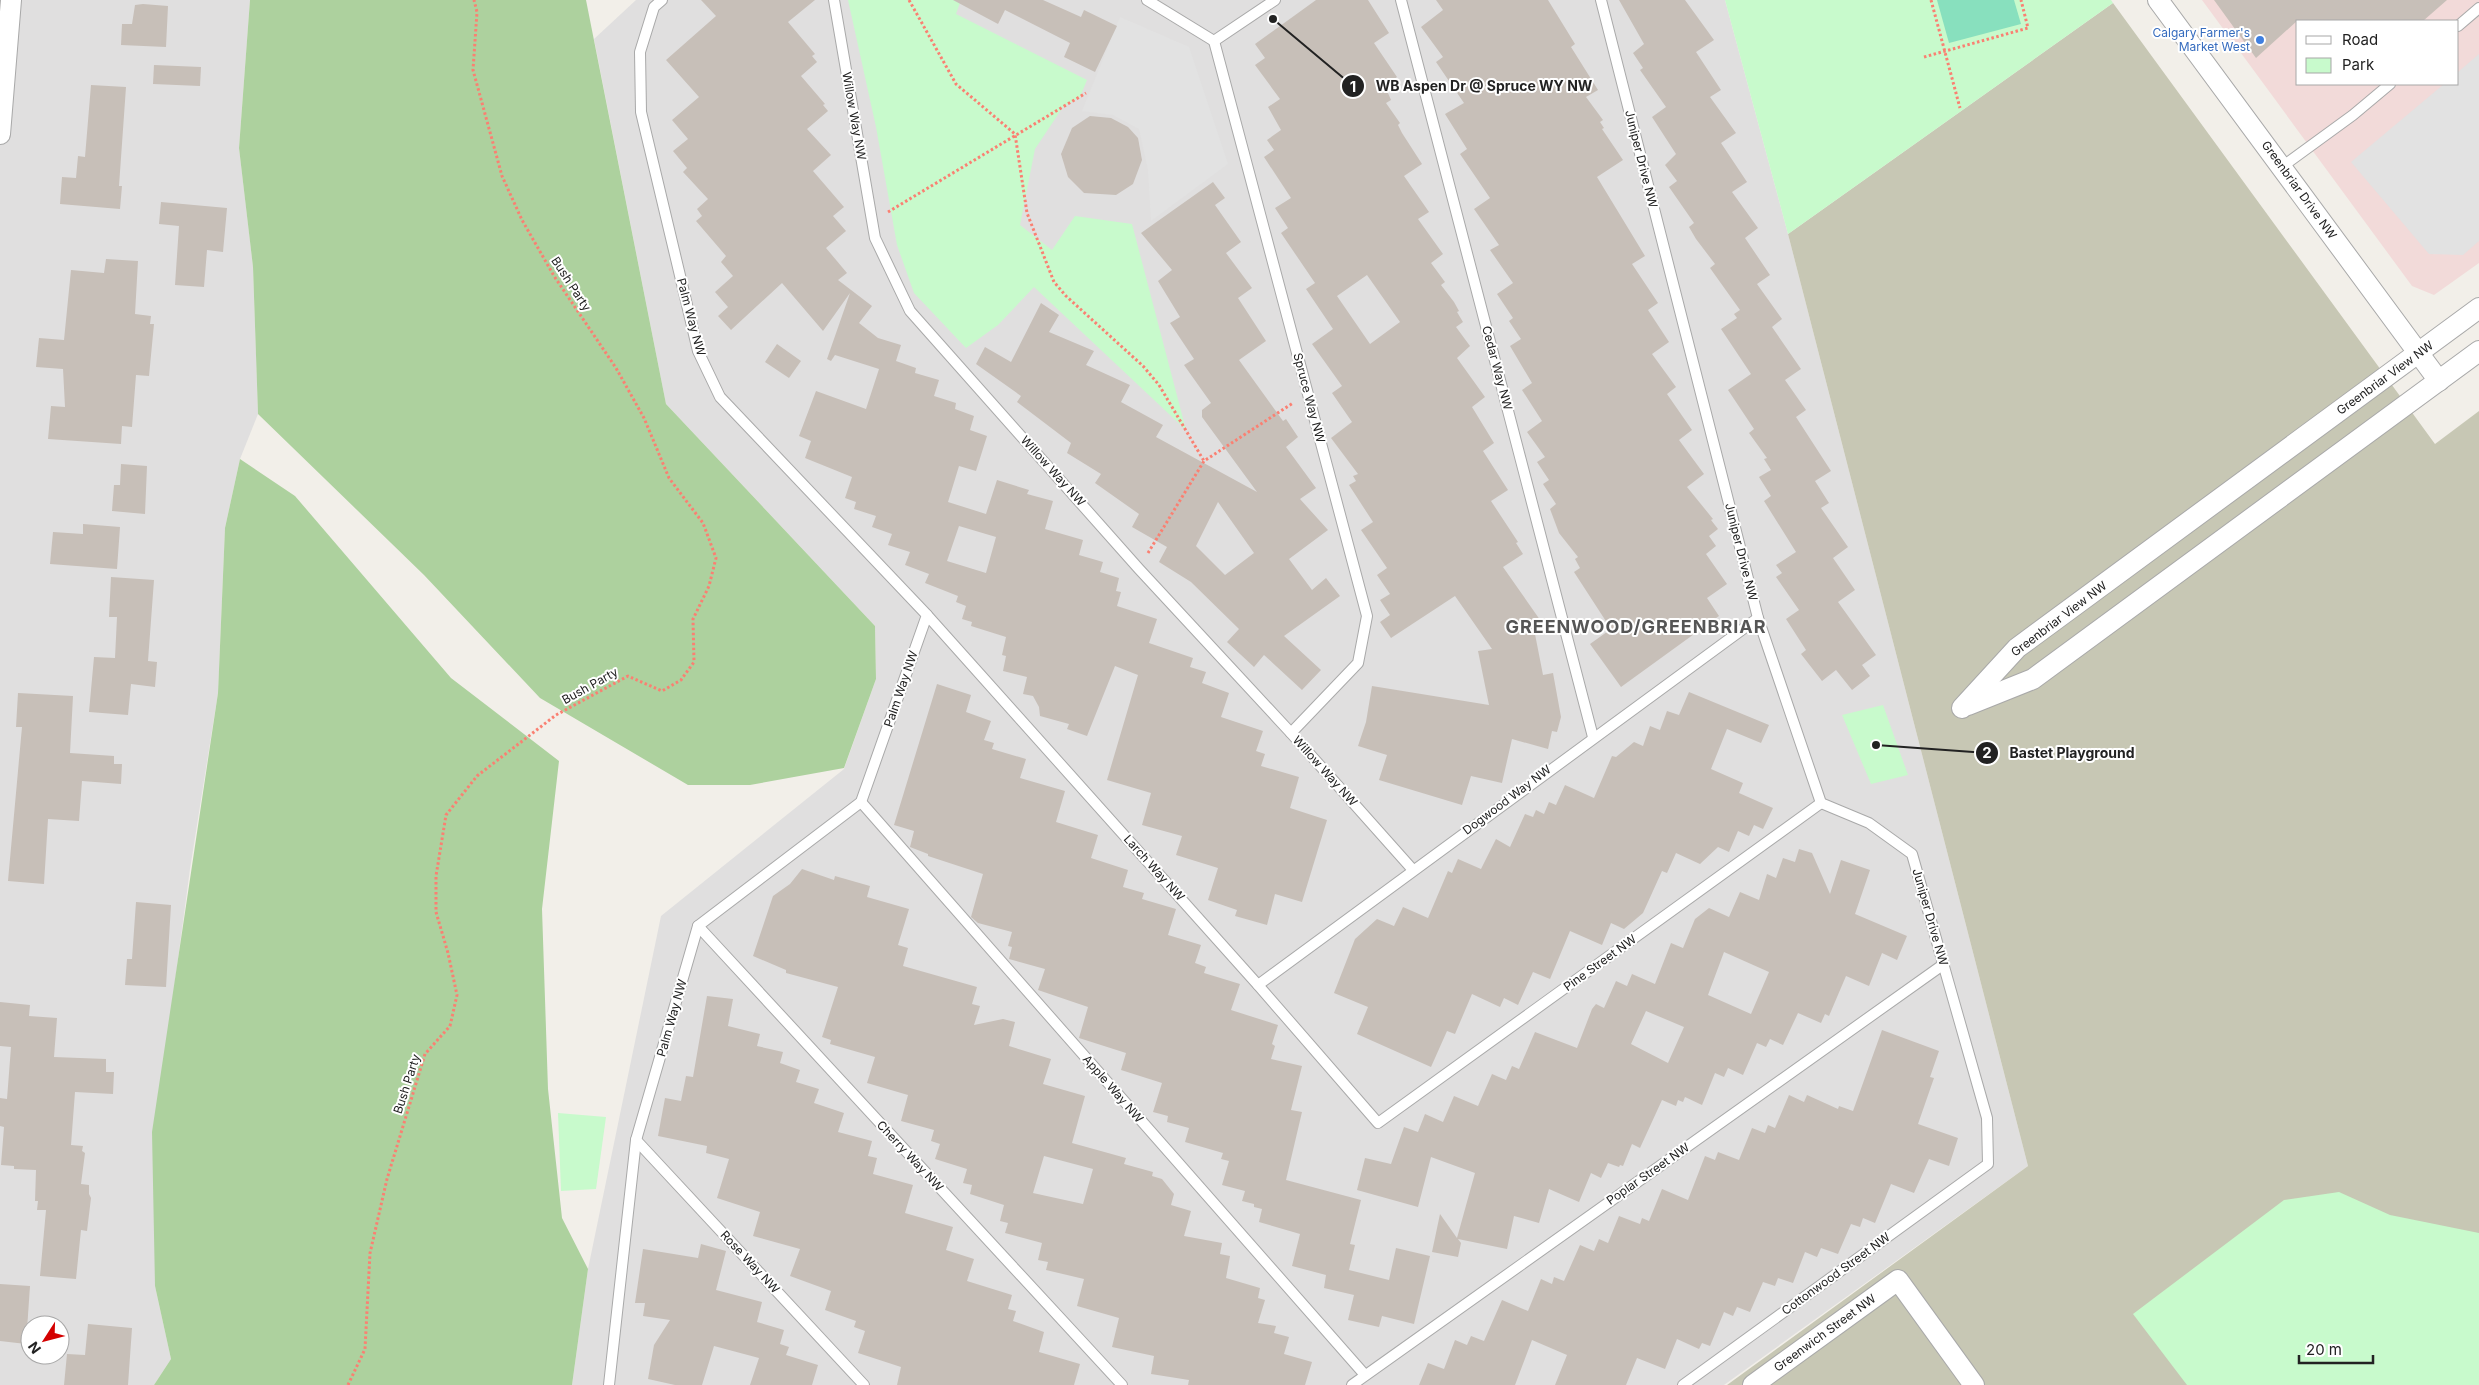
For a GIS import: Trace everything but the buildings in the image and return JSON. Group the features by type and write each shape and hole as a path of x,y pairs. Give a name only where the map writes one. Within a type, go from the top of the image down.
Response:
{"street":[{"path":"0,134 11,0"},
{"name":"Greenbriar Drive NW","path":"2158,0 2439,381"},
{"name":"Greenbriar View NW","path":"2479,308 2017,648 1962,708 2032,679 2479,351"},
{"name":"Greenwich Street NW","path":"1753,1385 1898,1280 1974,1385"}],"lane":[{"name":"Palm Way NW","path":"662,0 654,7 640,52 641,112 698,351 720,397 927,615 861,802"},
{"name":"Willow Way NW","path":"834,0 875,238 910,311 1139,568 1291,733 1413,870"},
{"path":"1147,0 1214,41 1275,0"},
{"name":"Cedar Way NW","path":"1401,0 1593,737"},
{"name":"Juniper Drive NW","path":"1601,0 1758,618 1821,803 1869,823 1912,854 1987,1118 1988,1164"},
{"path":"2459,25 2479,8"},
{"name":"Spruce Way NW","path":"1214,41 1367,616 1358,663 1291,733"},
{"path":"2282,166 2352,115 2389,85"},
{"name":"Larch Way NW","path":"927,615 1258,985 1378,1123"},
{"name":"Dogwood Way NW","path":"1258,985 1593,737 1758,618"},
{"path":"698,926 861,802"},
{"name":"Apple Way NW","path":"861,802 1365,1375"},
{"name":"Pine Street NW","path":"1378,1123 1821,803"},
{"name":"Palm Way NW","path":"609,1385 636,1140 698,926"},
{"name":"Cherry Way NW","path":"698,926 1122,1385"},
{"name":"Poplar Street NW","path":"1352,1385 1944,964"},
{"name":"Rose Way NW","path":"636,1140 864,1385"},
{"name":"Cottonwood Street NW","path":"1683,1385 1988,1164"}],"path":[{"name":"Bush Party","path":"348,1385 365,1349 370,1253 386,1179 425,1054 450,1026 457,995 448,953 436,912 436,876 446,815 477,776 556,715 628,676 662,692 681,680 694,662 693,619 710,586 716,558 703,523 669,478 644,418 616,368 545,260 522,220 502,176 473,70 477,12 474,0"},
{"path":"909,0 956,84 1015,134 1027,213 1054,282 1066,296 1143,366 1159,385 1204,461"},
{"path":"1931,0 1960,108"},
{"path":"1924,57 2028,28 2021,0"},
{"path":"872,220 905,204 1015,134 1086,93"},
{"path":"1139,568 1204,461 1308,394"}],"shaded area":[{"path":"0,0 250,0 239,148 253,267 258,414 240,459 225,528 218,693 190,869 173,997 155,1286 171,1359 154,1385 0,1385"},
{"path":"636,0 1725,0 1788,234 2028,1166 1724,1385 572,1385 588,1269 661,916 844,769 876,679 875,626 666,404 594,39"},
{"path":"2202,0 2479,0 2479,263 2434,295 2412,286"},
{"path":"2113,3 2435,444 2479,411 2479,1385 1727,1385 2028,1166 1788,234"},
{"path":"1120,17 1189,47 1228,164 1151,221 1148,170 1139,129 1113,115 1082,111"},
{"path":"2479,54 2479,241 2463,255 2429,254 2351,162 2443,85 2459,85 2459,71"}],"green space":[{"path":"250,0 586,0 666,404 875,626 876,679 844,768 750,785 688,785 540,698 424,575 258,414 253,267 239,148"},
{"path":"848,0 961,0 956,14 1087,80 1080,97 1063,107 1035,149 1020,225 1052,250 1075,216 1132,224 1186,430 1034,287 998,325 966,348 914,293 897,245 876,127"},
{"path":"1725,0 2111,0 2113,3 1788,234"},
{"path":"1937,0 2014,0 2021,24 1949,43"},
{"path":"240,459 295,496 451,678 559,761 542,909 548,1089 562,1218 588,1269 572,1385 154,1385 171,1359 155,1286 152,1132 218,693 225,528"},
{"path":"1883,705 1908,775 1871,784 1842,715"},
{"path":"558,1113 606,1117 596,1189 561,1191"},
{"path":"2339,1192 2390,1215 2479,1233 2479,1385 2187,1385 2133,1314 2284,1200"}],"place":[{"name":"WB Aspen Dr @ Spruce WY NW","path":"1273,19"},
{"name":"Calgary Farmer's Market West","path":"2260,40"},
{"name":"Bastet Playground","path":"1876,745"}],"district":[{"name":"GREENWOOD/GREENBRIAR","path":"1636,627"}]}
